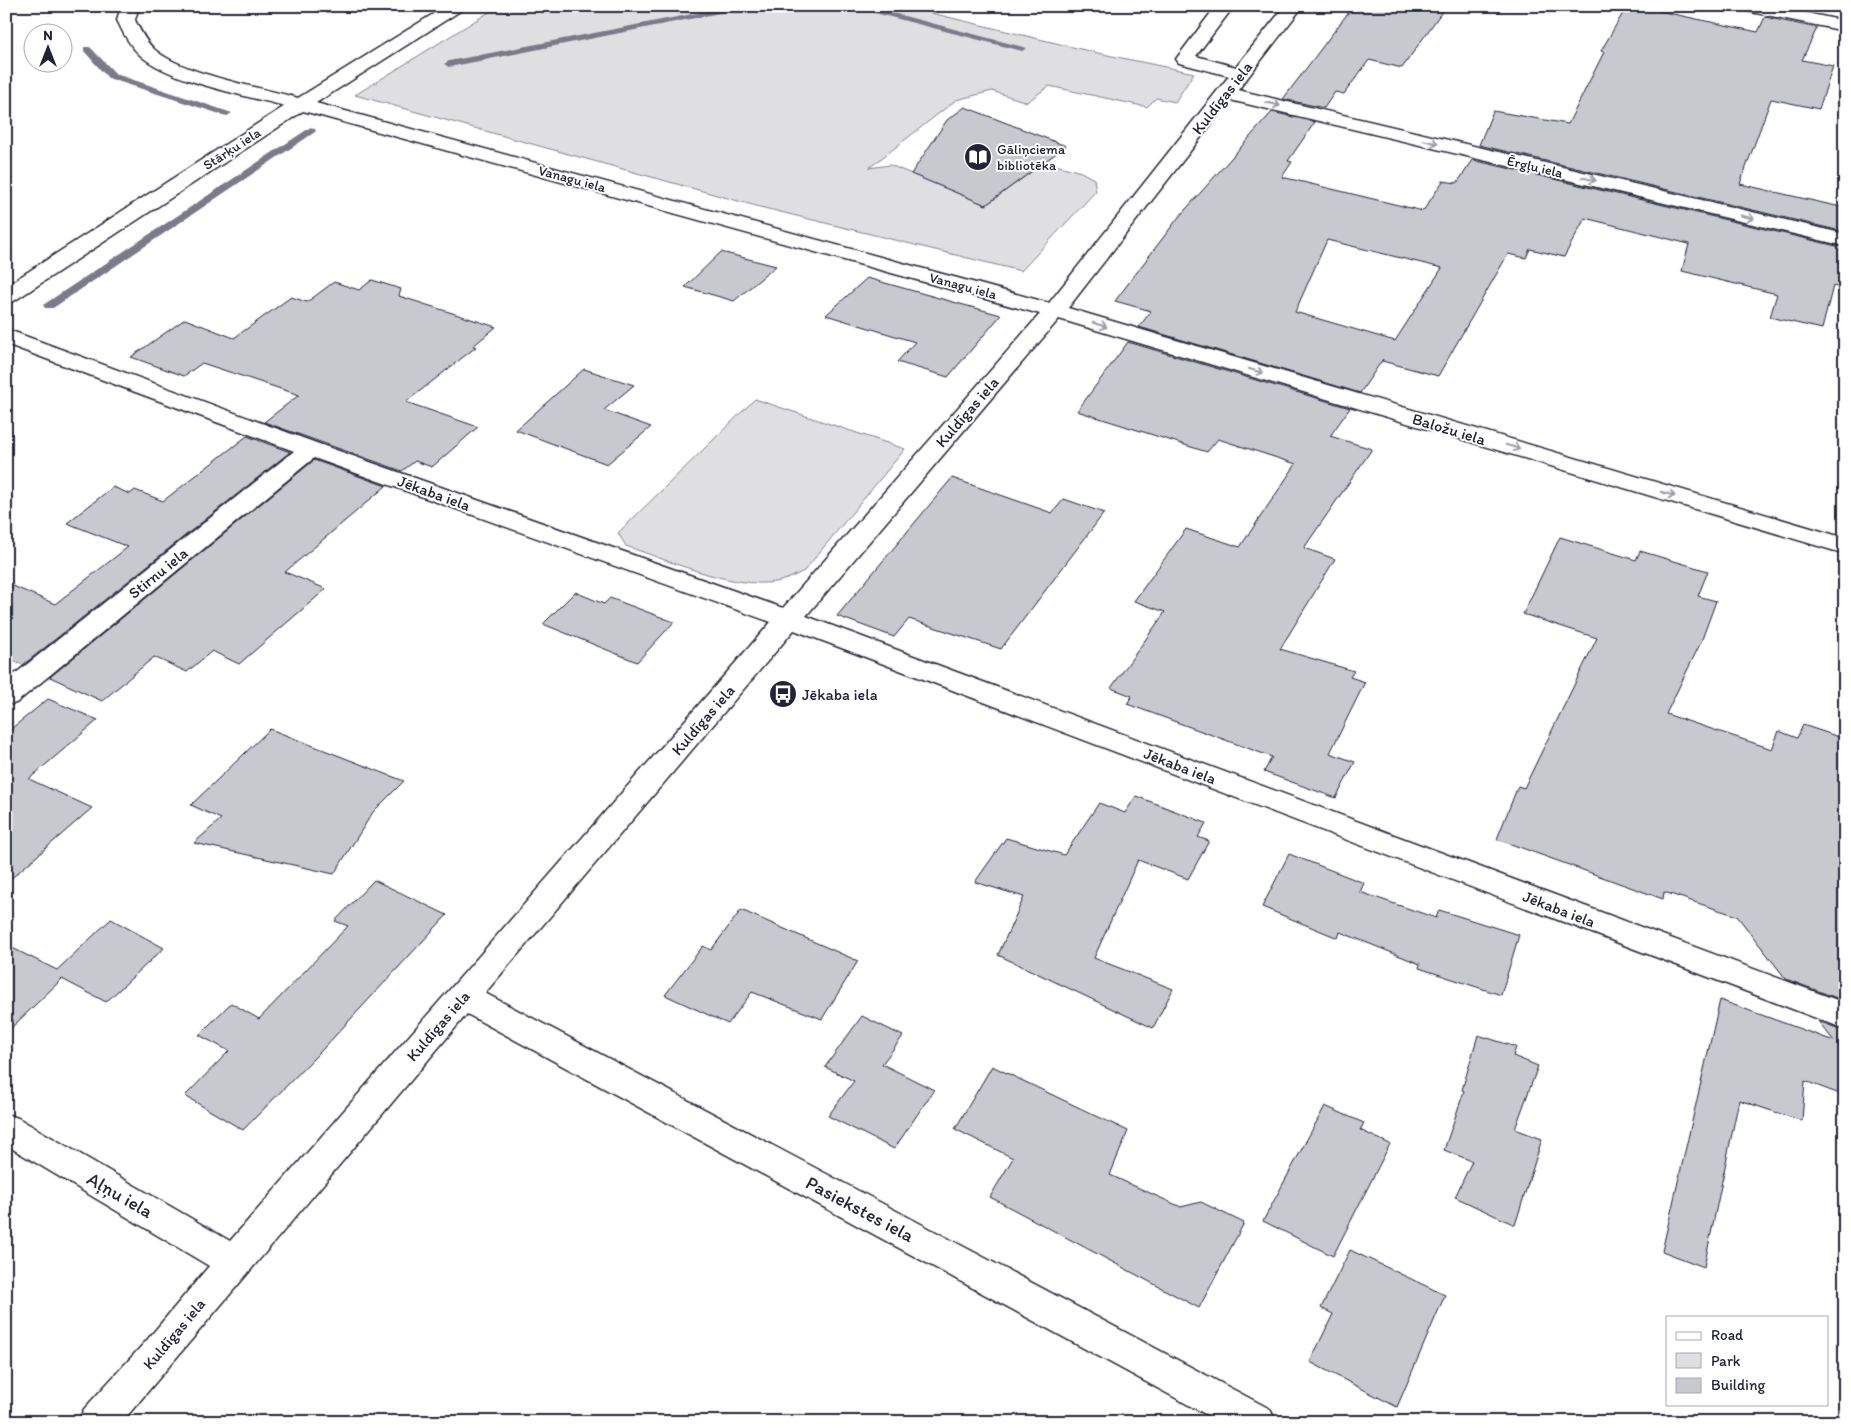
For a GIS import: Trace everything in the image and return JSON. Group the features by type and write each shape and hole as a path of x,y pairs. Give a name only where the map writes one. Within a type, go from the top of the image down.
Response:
{"street":[{"name":"Vanagu iela","path":"130,6 126,20 135,41 152,58 182,72 1054,311"},
{"name":"Stārķu iela","path":"6,296 301,104 460,6"},
{"path":"1225,6 1185,59 1241,74"},
{"name":"Kuldīgas iela","path":"98,1422 1054,311 1294,6"},
{"path":"1746,6 1845,26"},
{"name":"Ērgļu iela","path":"1226,93 1845,240"},
{"name":"Baložu iela","path":"1054,311 1845,546"},
{"name":"Jēkaba iela","path":"6,336 311,449 789,619 1845,1016"},
{"name":"Stirnu iela","path":"6,696 311,449"},
{"name":"Pasiekstes iela","path":"464,997 1257,1422"},
{"name":"Aļņu iela","path":"6,1128 234,1262"}],"green space":[{"path":"499,6 902,6 1093,52 1194,73 1175,102 1156,98 1147,107 1049,86 1027,102 992,91 956,100 869,168 890,165 986,205 1045,162 1081,172 1094,179 1096,191 1021,271 760,207 355,95"},
{"path":"755,399 905,449 804,571 787,579 769,583 750,583 728,579 684,567 626,546 618,533"}],"building":[{"path":"1349,6 1446,6 1402,68 1369,60 1344,94 1335,92 1324,108 1283,99 1348,13"},
{"path":"1627,6 1659,6 1659,11 1758,32 1765,17 1817,28 1802,60 1833,66 1819,109 1771,99 1740,184 1845,208 1845,232 1479,145 1493,111 1568,124 1604,52 1601,51"},
{"name":"Gāliņciema bibliotēka","path":"965,107 1066,146 986,205 911,174 947,120"},
{"path":"1272,112 1315,122 1288,161 1292,162 1282,177 1423,211 1443,181 1457,183 1473,160 1845,248 1845,289 1833,286 1822,329 1770,317 1777,294 1682,271 1689,244 1585,218 1564,257 1530,249 1526,258 1508,254 1438,376 1382,361 1383,359 1360,393 1139,327 1151,311 1115,301 1178,218","holes":["1327,240 1442,268 1395,341 1295,312"]},
{"path":"721,252 776,266 734,301 685,287"},
{"path":"867,278 1001,315 948,377 897,362 915,342 826,315"},
{"path":"372,280 401,289 399,296 496,327 473,346 476,347 406,402 478,427 432,467 415,461 402,471 264,422 299,395 202,363 184,376 131,357 185,319 234,338 291,297 307,302 334,282 359,290"},
{"path":"1128,342 1350,408 1330,436 1372,449 1304,548 1335,559 1280,649 1354,671 1350,677 1365,682 1330,753 1355,762 1336,798 1264,772 1272,757 1127,704 1132,696 1111,688 1165,612 1134,601 1186,529 1240,547 1296,464 1218,439 1207,452 1077,411"},
{"path":"584,369 634,385 604,410 651,427 607,464 516,430"},
{"path":"247,436 290,452 23,665 6,658 6,583 55,604 128,547 67,523 113,487 130,494 135,490 163,501"},
{"path":"314,460 386,486 285,572 326,589 239,664 212,651 187,672 154,657 102,701 50,677"},
{"path":"952,478 1052,513 1064,499 1104,513 1001,649 909,619 894,637 837,616"},
{"path":"1560,537 1636,560 1640,551 1708,571 1698,596 1716,601 1701,642 1666,714 1772,749 1779,731 1797,738 1803,725 1845,739 1845,1001 1786,979 1737,916 1664,892 1663,899 1497,839 1518,786 1524,788 1597,638 1523,614"},
{"path":"575,592 604,604 610,598 674,622 637,662 543,624"},
{"path":"48,699 98,720 29,779 92,808 6,883 6,733"},
{"path":"270,729 404,781 373,812 334,874 194,843 221,819 191,805"},
{"path":"1136,796 1206,823 1198,837 1209,841 1188,879 1138,860 1094,958 1173,989 1153,1028 998,955 1024,897 975,882 1006,838 1064,855 1099,803 1125,813"},
{"path":"1289,854 1364,883 1360,892 1436,918 1439,910 1519,935 1501,995 1419,968 1420,964 1340,932 1338,938 1262,907"},
{"path":"374,880 447,915 322,1050 243,1130 185,1096 229,1051 199,1035 231,1003 259,1019 348,926 335,921"},
{"path":"741,910 858,961 822,1019 752,992 728,1024 665,995 703,946 711,950"},
{"path":"111,919 164,948 106,1002 62,979 6,1033 6,945 57,970"},
{"path":"1720,1000 1834,1041 1818,1021 1845,1031 1845,1096 1805,1081 1802,1121 1739,1100 1704,1267 1662,1251"},
{"path":"862,1016 903,1036 882,1064 934,1090 894,1149 828,1116 854,1081 825,1067"},
{"path":"1478,1035 1516,1047 1513,1056 1538,1066 1515,1129 1542,1139 1515,1225 1455,1197 1472,1161 1444,1150 1464,1091 1462,1090"},
{"path":"992,1066 1128,1131 1110,1175 1181,1207 1201,1202 1244,1223 1199,1308 990,1197 1013,1158 955,1129"},
{"path":"1325,1106 1364,1123 1360,1130 1390,1144 1333,1256 1263,1221"},
{"path":"1350,1250 1445,1295 1397,1407 1310,1362 1333,1314 1321,1308"}],"waterway":[{"path":"449,64 750,6"},
{"path":"853,6 1022,48"},
{"path":"87,49 112,76 227,113"},
{"path":"49,305 311,130"}],"place":[{"name":"Gāliņciema bibliotēka","path":"978,157"},
{"name":"Jēkaba iela","path":"783,694"}]}
